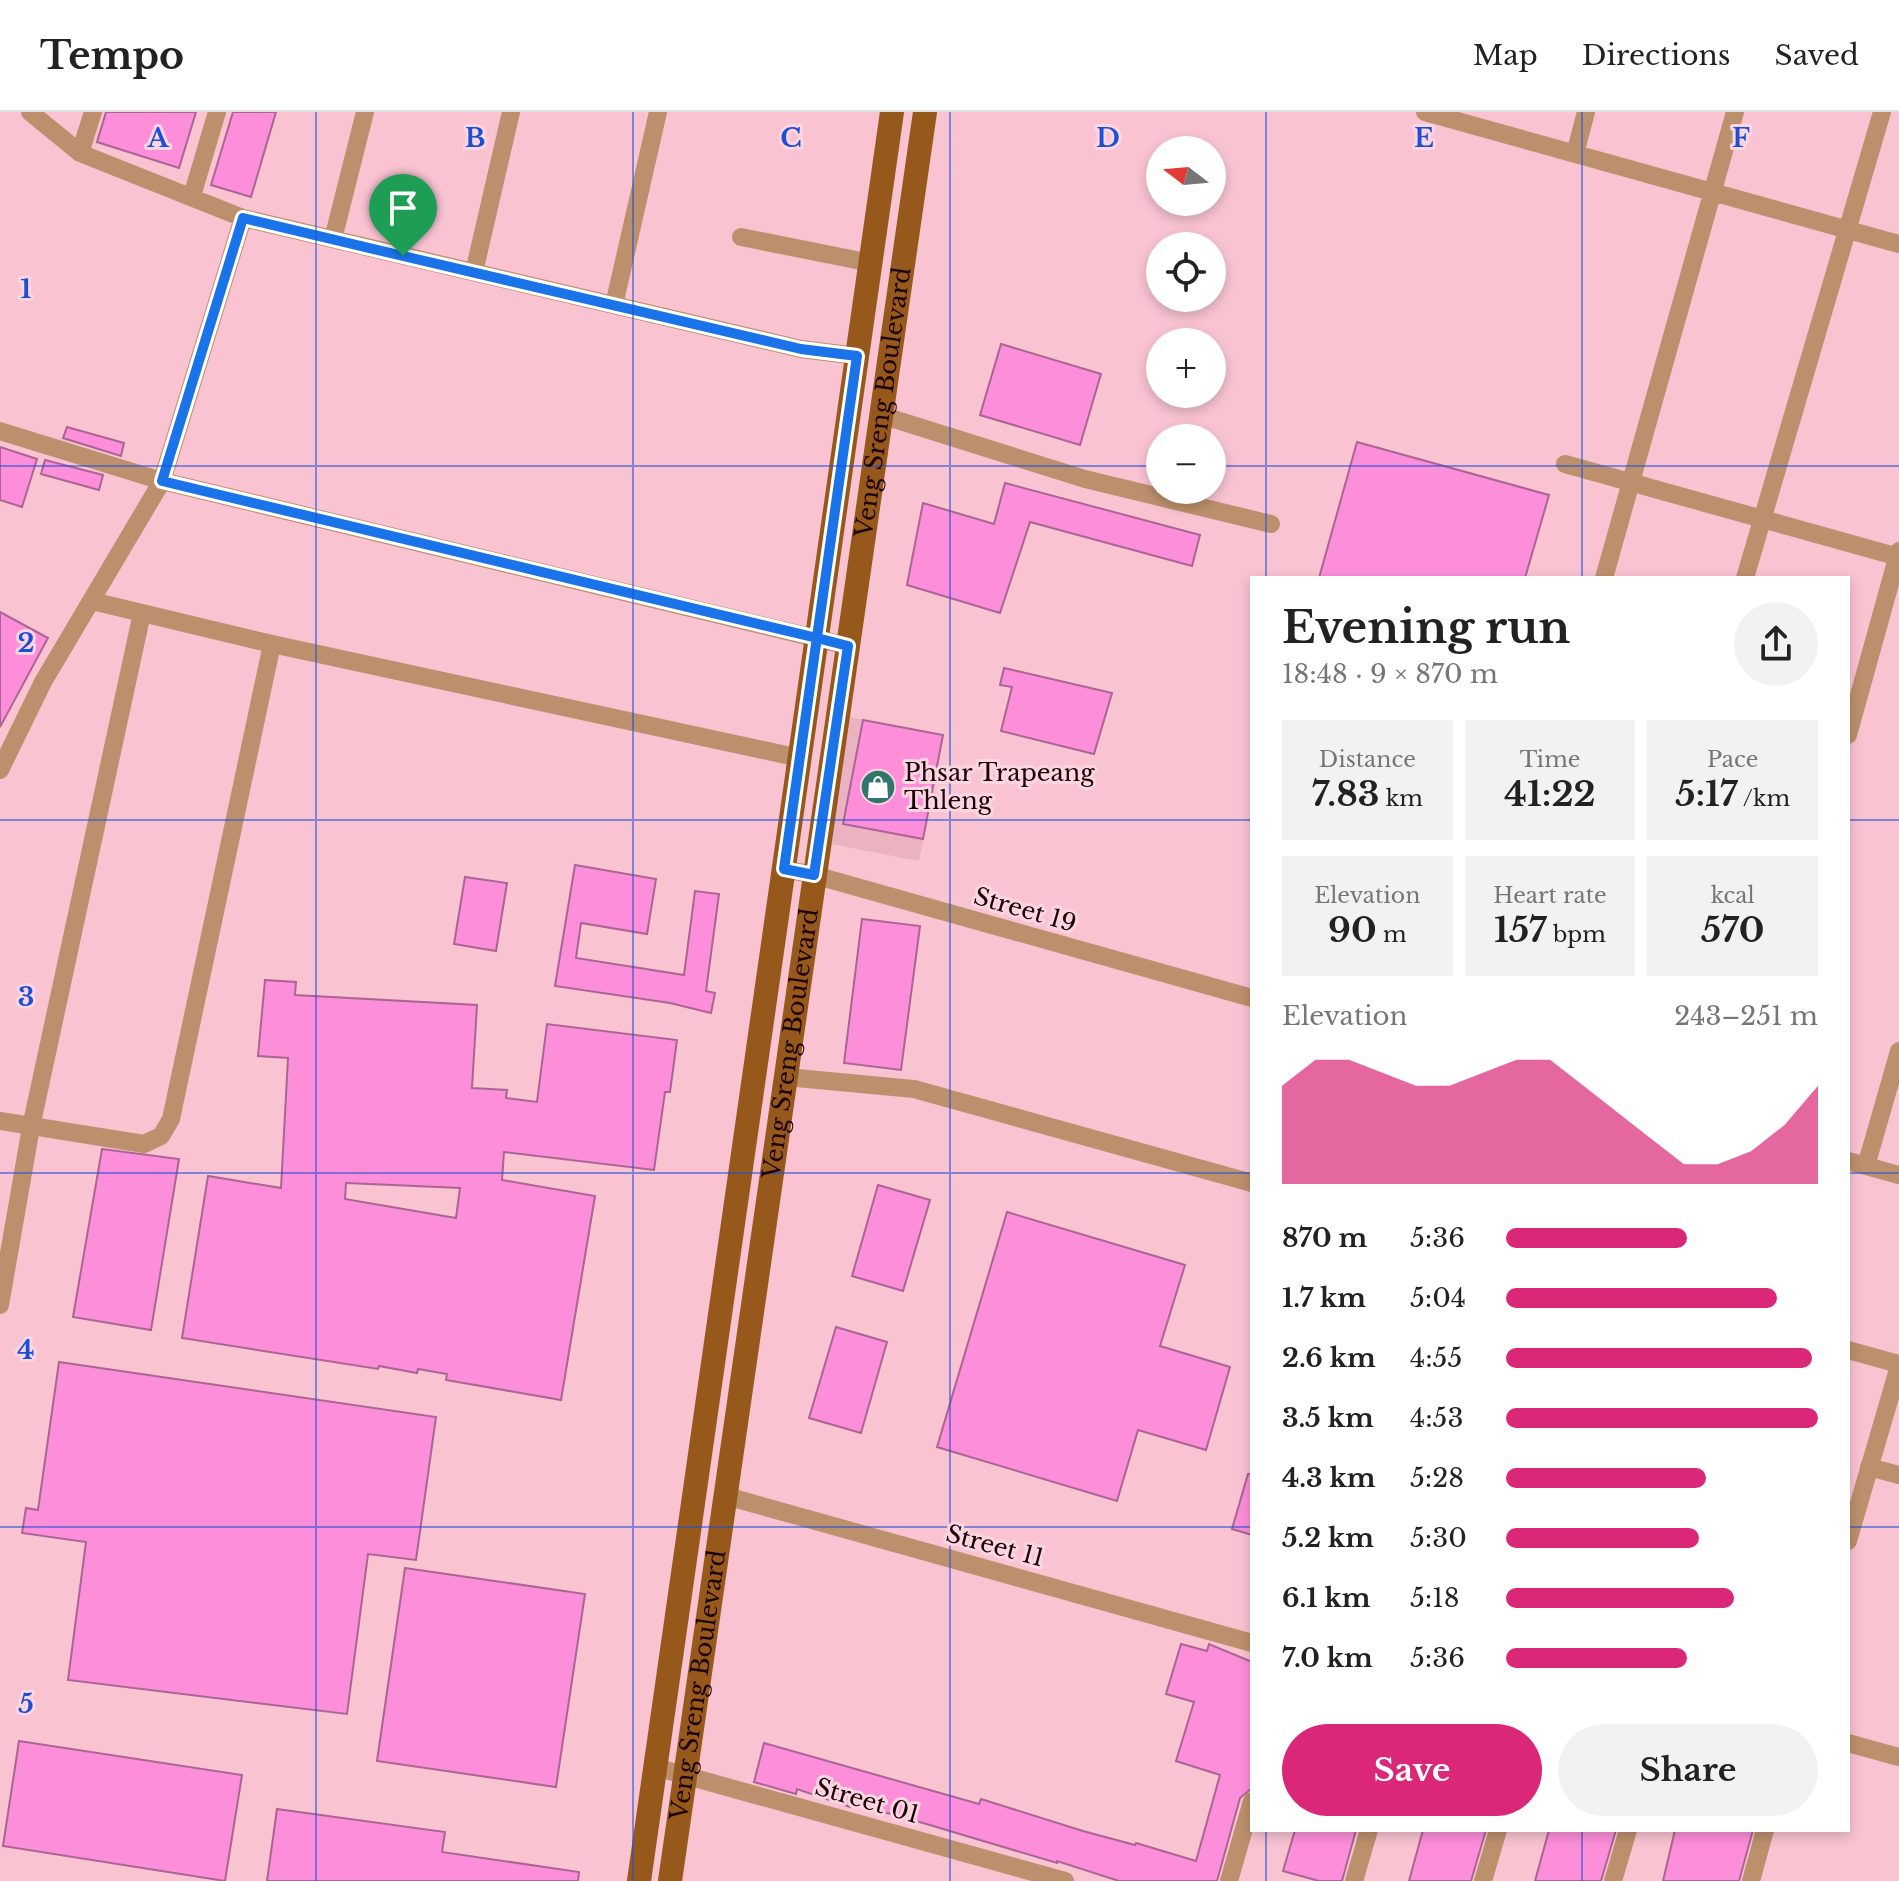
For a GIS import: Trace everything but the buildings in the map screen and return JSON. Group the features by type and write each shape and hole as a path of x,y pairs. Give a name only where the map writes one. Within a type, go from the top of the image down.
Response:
{"main road":[{"name":"Veng Sreng Boulevard","path":"639,1881 892,112"},
{"name":"Veng Sreng Boulevard","path":"670,1881 925,112"}],"street":[{"path":"30,112 80,153 243,218 801,349 857,356"},
{"path":"80,153 93,112"},
{"path":"192,196 217,112"},
{"path":"333,239 365,112"},
{"path":"474,272 511,112"},
{"path":"614,305 658,112"},
{"path":"1575,154 1586,112"},
{"path":"1605,576 1735,112"},
{"path":"1746,576 1882,112"},
{"path":"1437,114 1899,244"},
{"path":"0,770 8,730 43,682 162,481 243,218"},
{"path":"741,237 871,263"},
{"path":"881,415 1085,479 1271,524"},
{"path":"0,431 162,481 848,646"},
{"path":"1565,464 1898,555 1850,728"},
{"path":"92,601 272,644 800,758"},
{"path":"0,1305 31,1127 142,613"},
{"path":"0,1121 144,1144 161,1136 171,1119 272,644"},
{"name":"Street 19","path":"784,869 1250,997"},
{"path":"1899,1051 1857,1164 1899,1175"},
{"path":"786,1077 914,1089 1250,1182"},
{"path":"1850,1351 1899,1365 1850,1534"},
{"path":"1869,1467 1899,1475"},
{"name":"Street 11","path":"726,1496 1250,1642"},
{"path":"1850,1744 1899,1757"},
{"name":"Street 01","path":"655,1767 1065,1881"},
{"path":"1229,1881 1250,1808"},
{"path":"1354,1881 1368,1832"},
{"path":"1483,1881 1497,1832"},
{"path":"1613,1881 1627,1832"},
{"path":"1751,1881 1764,1832"}],"shaded area":[{"name":"Phsar Trapeang Thleng","path":"834,714 943,735 919,861 816,841"}],"place":[{"name":"Phsar Trapeang Thleng","path":"878,787"}],"route":[{"path":"403,256 243,218 162,481 817,638 848,646 814,875 784,869 817,638 857,356 801,349 403,256"}]}
